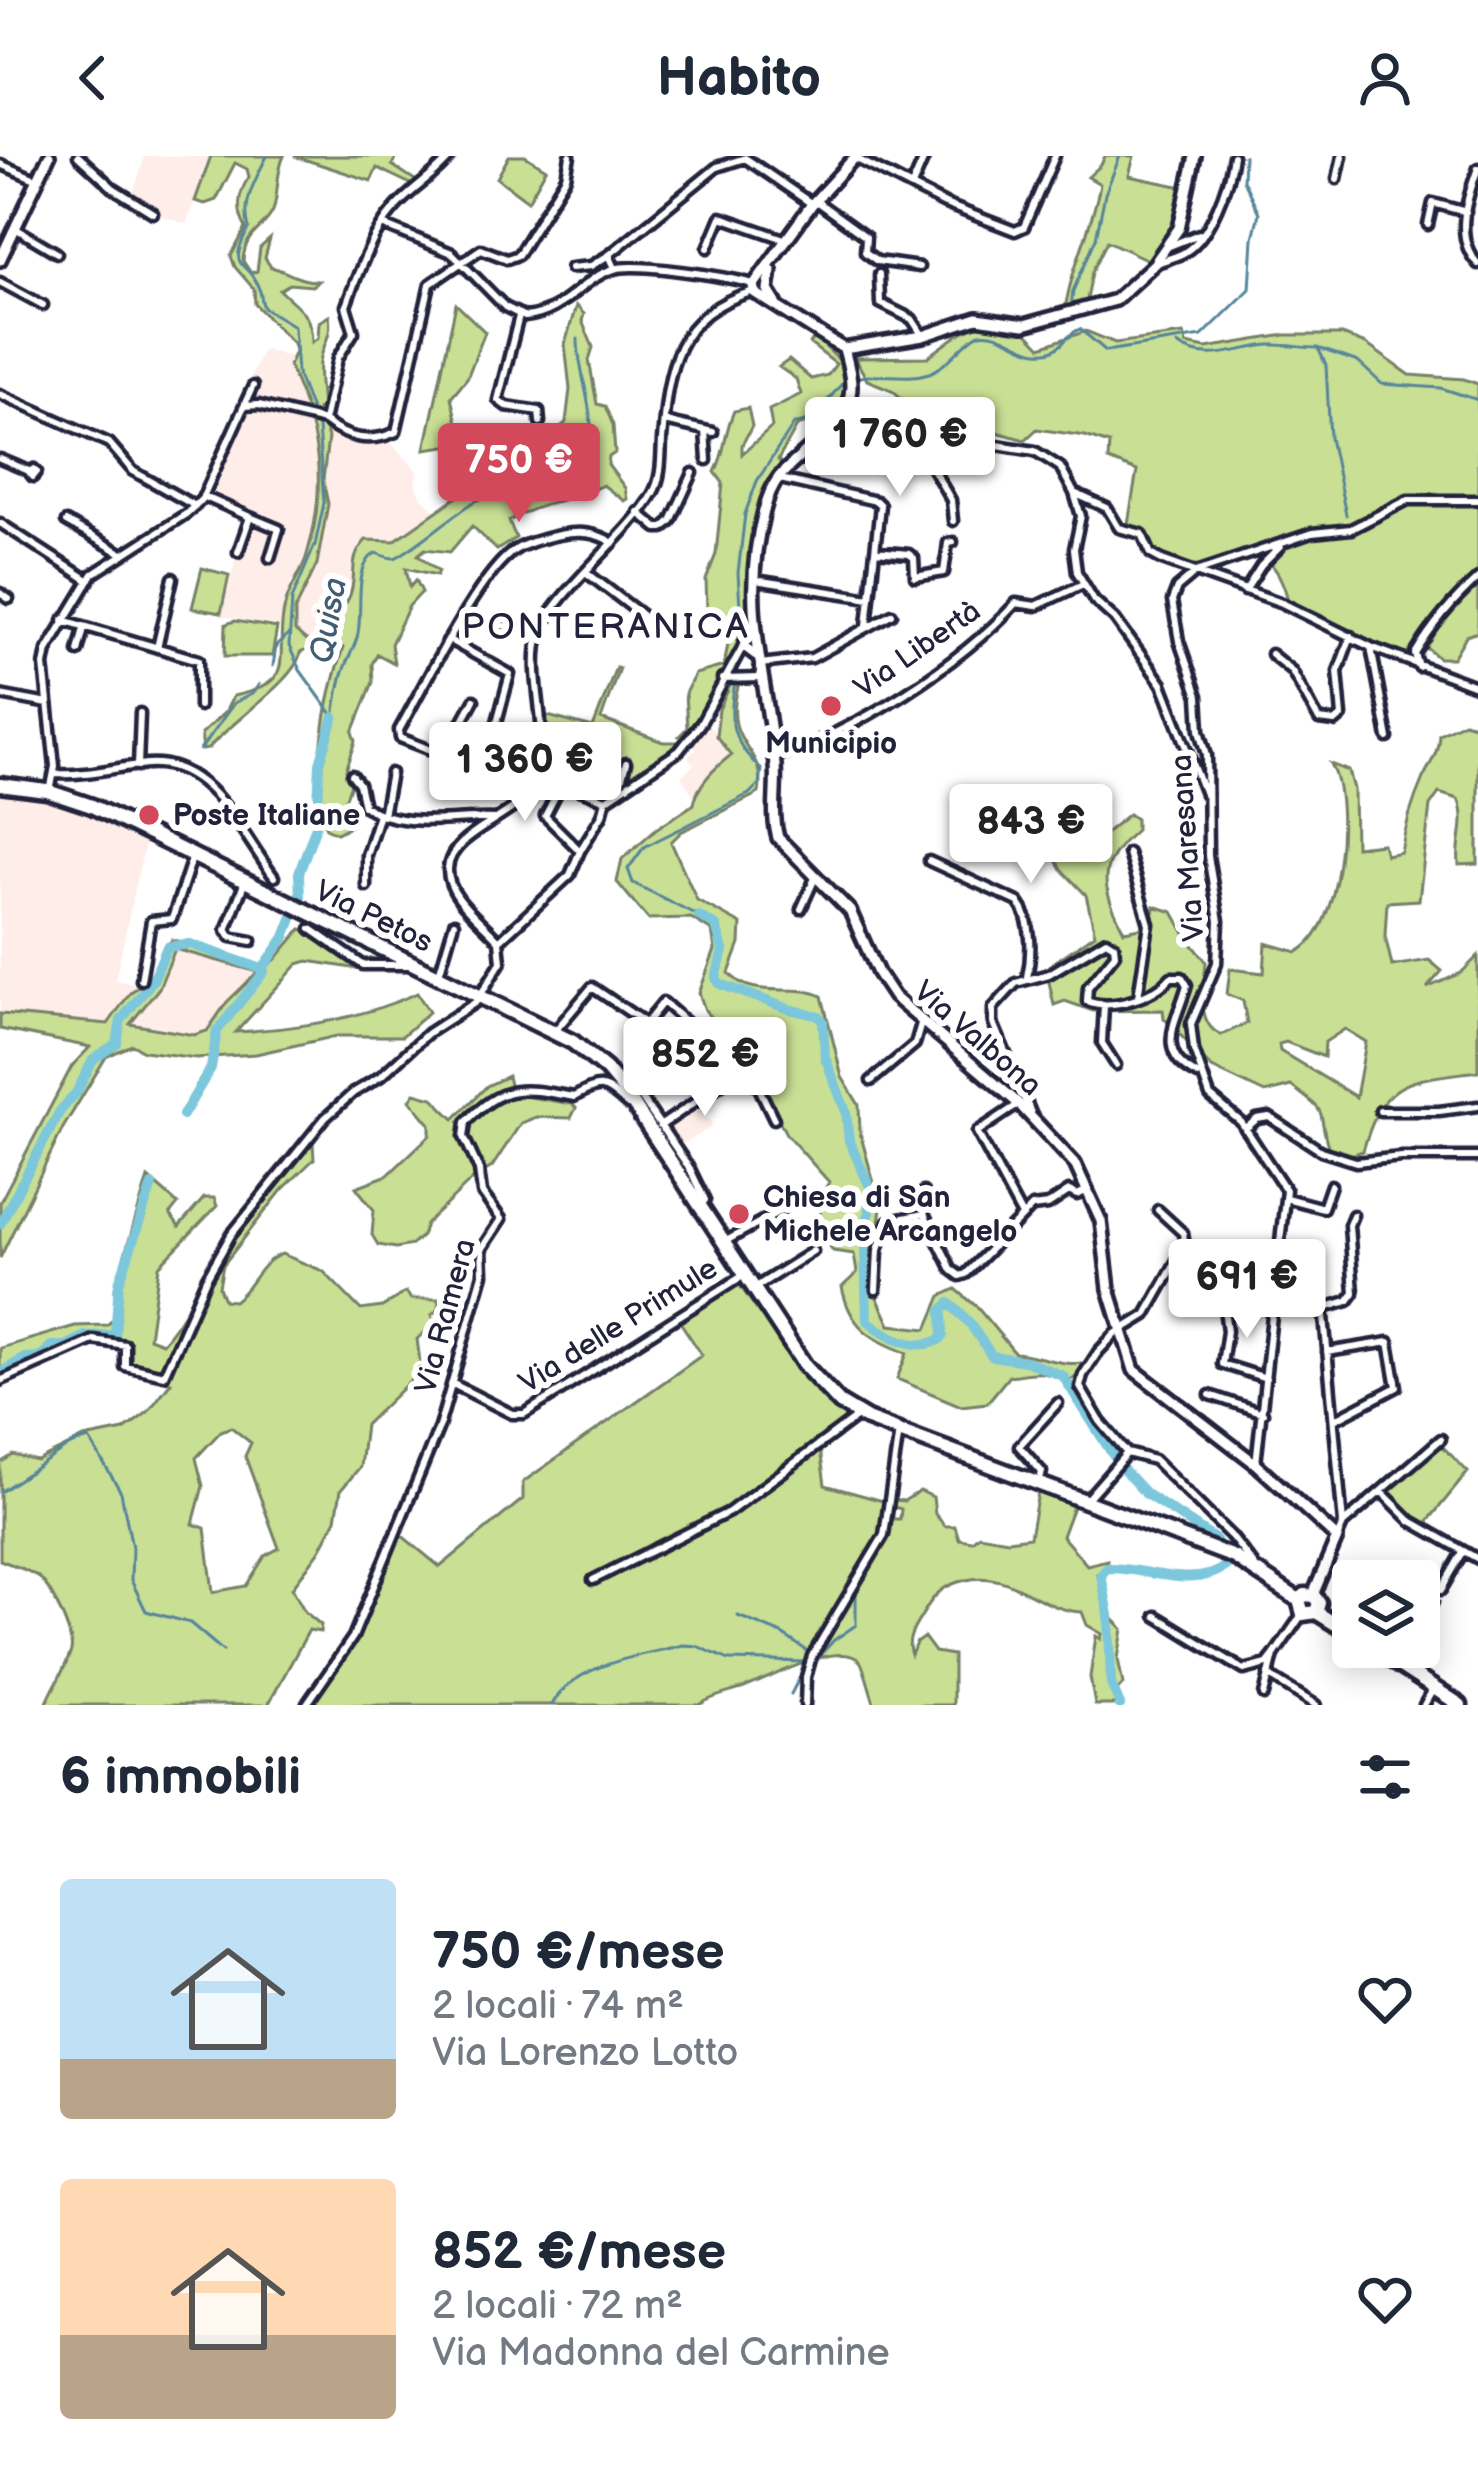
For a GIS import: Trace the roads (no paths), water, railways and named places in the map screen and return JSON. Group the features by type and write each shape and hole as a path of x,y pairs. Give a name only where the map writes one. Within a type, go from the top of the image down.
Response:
{"main road":[{"name":"Via Petos","path":"0,784 50,792 92,806 482,994"},
{"name":"Via Ramera","path":"482,994 555,1031 606,1069 685,1169 700,1208 753,1289 806,1366 840,1403 859,1415 1234,1557 1332,1622"},
{"path":"1404,1668 1460,1705"}],"street":[{"path":"0,260 50,156"},
{"path":"78,156 113,188 153,213"},
{"path":"319,420 338,358 354,332 346,306 383,225 398,204 435,176 451,156"},
{"path":"244,406 260,405 319,420 348,437 376,438 396,432 426,292 436,278 481,249 507,259 518,255 566,177 570,156"},
{"path":"912,186 925,156"},
{"path":"0,1381 93,1340 123,1344 126,1366 164,1376 231,1235 316,1127 482,994 501,962 499,941 453,891 448,872 451,856 459,845 525,798 537,776 540,630 638,512 658,480 666,387 690,328 721,303 761,287 814,202 855,157 945,204 1020,231 1055,156"},
{"path":"383,225 452,254 519,316 550,311 616,268 710,274 761,287 779,307 844,349 923,337 977,318 1024,325 1114,300 1154,264 1179,228 1196,156"},
{"path":"1154,264 1190,249 1227,190 1233,156"},
{"path":"1337,179 1342,156"},
{"path":"571,268 591,266 609,255 717,167 735,158 767,170 866,237 865,252 878,261 920,267"},
{"path":"0,164 38,180"},
{"path":"1478,168 1463,236 1478,264"},
{"path":"1428,225 1433,203 1466,212"},
{"path":"708,248 721,217 787,240"},
{"path":"15,228 57,253"},
{"path":"1179,228 1190,239"},
{"path":"1166,247 1202,232"},
{"path":"1166,247 1178,256"},
{"path":"609,255 616,268"},
{"path":"879,274 880,303 917,323 923,337"},
{"path":"0,282 43,305"},
{"path":"519,316 498,400 506,406 539,411 540,422"},
{"name":"Via Valbona","path":"844,349 849,400 778,478 764,512 754,580 753,646 763,678 774,758 773,823 778,838 850,911 885,986 1018,1103 1069,1156 1101,1221 1107,1278 1134,1370 1256,1464 1337,1538"},
{"path":"50,792 55,774 45,658 63,620 88,580 195,506 253,386"},
{"path":"0,394 109,443 133,471 195,506"},
{"path":"664,421 709,431 707,460"},
{"path":"831,425 1035,451 1060,466 1081,516 1074,562 1083,584 1162,684 1206,797"},
{"path":"912,433 951,500 953,521"},
{"path":"0,459 29,471"},
{"path":"638,512 663,528 693,473"},
{"path":"778,478 876,501 880,510 867,625"},
{"path":"1074,493 1107,508 1119,528 1142,534 1151,554 1310,615 1419,667 1478,687"},
{"path":"203,496 279,529 270,558"},
{"path":"1196,572 1312,533 1351,529 1408,500 1478,500"},
{"path":"238,552 250,517"},
{"path":"66,522 123,554"},
{"path":"0,523 88,580"},
{"path":"606,800 537,776 444,755 399,735 484,580 517,549 576,532 599,535 613,543"},
{"path":"875,551 909,554 914,558 915,577 922,579 944,572 948,543 953,542"},
{"path":"1245,591 1261,566 1286,542"},
{"name":"Via Maresana","path":"1196,572 1177,588 1172,601 1198,696 1209,768 1208,856 1219,921 1218,955 1191,1024 1200,1076"},
{"path":"587,573 651,622"},
{"path":"157,648 172,578"},
{"path":"1419,667 1414,653 1450,601 1478,578"},
{"path":"754,580 870,598"},
{"name":"Via Libertà","path":"774,758 824,738 932,674 1000,622 1016,603 1036,606 1083,584"},
{"path":"0,593 9,599"},
{"path":"466,614 490,625 540,630"},
{"path":"499,941 570,875 606,800 679,752 737,658 753,646 812,658 892,614"},
{"path":"63,620 199,660 199,706"},
{"path":"78,651 84,628"},
{"path":"1271,654 1292,671 1319,720 1335,722 1344,704 1339,664 1351,636"},
{"path":"451,641 510,674 485,766"},
{"path":"1372,647 1388,738"},
{"path":"722,679 763,678"},
{"path":"0,695 48,704"},
{"path":"444,755 474,700"},
{"path":"138,766 140,713"},
{"path":"619,789 626,763"},
{"path":"55,774 163,764 190,770 208,786 274,878"},
{"path":"367,886 366,856 391,772"},
{"path":"352,775 364,806 381,814 406,820 496,820"},
{"path":"562,783 544,813 580,851"},
{"path":"1128,853 1149,924 1138,997"},
{"path":"141,980 151,921 172,920 193,855"},
{"path":"929,861 1018,902 1025,912 1031,958 1027,977"},
{"path":"801,909 815,878"},
{"path":"245,880 226,930 231,937 252,941"},
{"path":"439,974 454,923"},
{"path":"311,929 363,965 414,963"},
{"path":"1032,1116 992,1014 1000,998 1027,977 1048,974 1101,941 1112,941 1115,954 1085,992 1087,1001 1104,1005 1161,989 1172,977 1186,980 1171,1034 1178,1059 1200,1076 1214,1100 1245,1129 1278,1175 1286,1198 1281,1257 1322,1309 1345,1509 1307,1607 1267,1664 1244,1670 1156,1616"},
{"path":"555,1031 592,987 659,1032"},
{"path":"647,1022 664,1003 710,1043 732,1079"},
{"path":"1104,1005 1102,1043 1116,1065"},
{"path":"871,1081 915,1044 922,1020"},
{"name":"Via Ramera","path":"625,1074 685,1169"},
{"path":"660,1126 732,1079 748,1078 758,1086 774,1119"},
{"path":"1017,1082 1018,1103 977,1132 1022,1216"},
{"name":"Via Ramera","path":"306,1705 353,1637 439,1427 483,1274 482,1248 501,1219 482,1193 479,1170 464,1137 466,1122 480,1106 519,1087 574,1096 593,1084 604,1085 640,1115"},
{"path":"1380,1111 1478,1106"},
{"path":"1245,1129 1256,1119 1269,1117 1321,1151 1364,1163 1392,1157 1478,1157"},
{"path":"1286,1198 1323,1208 1331,1185"},
{"path":"922,1192 924,1214 952,1270 960,1276 1036,1204 1048,1205 1069,1191 1077,1195 1089,1190"},
{"path":"1120,1459 1080,1384 1098,1352 1120,1330 1146,1315 1185,1246 1184,1233 1158,1210"},
{"path":"723,1243 780,1211"},
{"path":"876,1290 885,1224 924,1214"},
{"path":"1322,1309 1348,1301 1354,1293 1349,1225 1353,1215"},
{"path":"753,1289 813,1251"},
{"name":"Via delle Primule","path":"452,1383 512,1414 524,1414 744,1275"},
{"path":"1223,1300 1227,1330 1222,1364 1266,1378"},
{"path":"1256,1464 1272,1315"},
{"path":"1328,1352 1389,1342 1395,1390 1334,1420"},
{"path":"1210,1395 1263,1413"},
{"path":"1039,1484 1042,1472 1019,1446 1058,1403"},
{"path":"592,1580 729,1512 859,1415"},
{"path":"805,1705 812,1656 884,1535 899,1430"},
{"path":"1343,1524 1441,1439"},
{"path":"1085,1500 1120,1459"},
{"path":"1120,1459 1154,1460 1254,1567"},
{"path":"1382,1492 1411,1521 1478,1559"},
{"path":"1345,1509 1368,1504"},
{"path":"1441,1590 1466,1553"},
{"path":"1264,1695 1274,1654"},
{"path":"1266,1674 1316,1705"},
{"path":"1424,1705 1434,1688"}],"waterway":[{"path":"267,156 248,200 249,228 239,259 254,279 264,308 294,326 297,373 318,428 324,503 315,545 292,599 289,646 334,717"},
{"path":"1071,307 1120,156"},
{"path":"855,378 929,373 980,334 1041,352 1056,349 1080,329 1106,351 1202,336 1250,289 1259,213 1243,180 1244,156"},
{"name":"Quisa","path":"334,717 342,675 357,638 362,577 369,559 376,553 400,556 476,501 554,480 579,463 588,449 591,425 578,339"},
{"path":"1177,344 1210,354 1270,345 1318,348 1326,365 1330,438 1346,515"},
{"path":"1321,349 1358,362 1382,384 1441,388 1478,400"},
{"path":"742,642 738,573 745,514 757,481 794,424 812,419 845,380"},
{"path":"273,666 276,646 288,635"},
{"path":"699,916 633,883 628,869 644,847 749,794 759,784 761,769 739,743 732,718 739,657"},
{"path":"200,750 234,703 252,694 259,684"},
{"name":"Quisa","path":"262,970 285,937 300,898 299,873 317,823 320,763 334,717"},
{"path":"699,916 716,926 723,950 716,978 720,984 823,1021 825,1057 846,1112 849,1141 871,1189 865,1249 867,1320 914,1344 934,1342 943,1337 942,1311 949,1303 992,1356 1026,1361 1063,1376 1120,1466 1146,1494 1216,1540 1227,1565 1214,1573 1185,1578 1107,1568 1101,1575 1109,1615 1111,1684 1120,1705"},
{"path":"0,1224 60,1111 76,1093 93,1060 117,1043 121,1020 153,980 167,947 190,944 262,969"},
{"name":"Quisa","path":"183,1115 211,1068 217,1031 264,972"},
{"name":"Quisa","path":"0,1373 25,1358 41,1357 51,1346 65,1346 85,1336 115,1335 119,1283 152,1185"},
{"path":"0,1492 70,1445 89,1439 121,1492 132,1547 131,1580 146,1611 190,1623 223,1651"},
{"path":"883,1518 885,1499"},
{"path":"813,1663 856,1625 856,1592"},
{"path":"738,1616 782,1634 809,1652"},
{"path":"552,1705 562,1691 592,1670 683,1645 729,1660 807,1662"},
{"path":"791,1694 806,1665"}],"place":[{"name":"Municipio","path":"831,706"},
{"name":"Poste Italiane","path":"149,815"},
{"name":"Chiesa di San Michele Arcangelo","path":"739,1214"}],"district":[{"name":"PONTERANICA","path":"606,625"}]}
